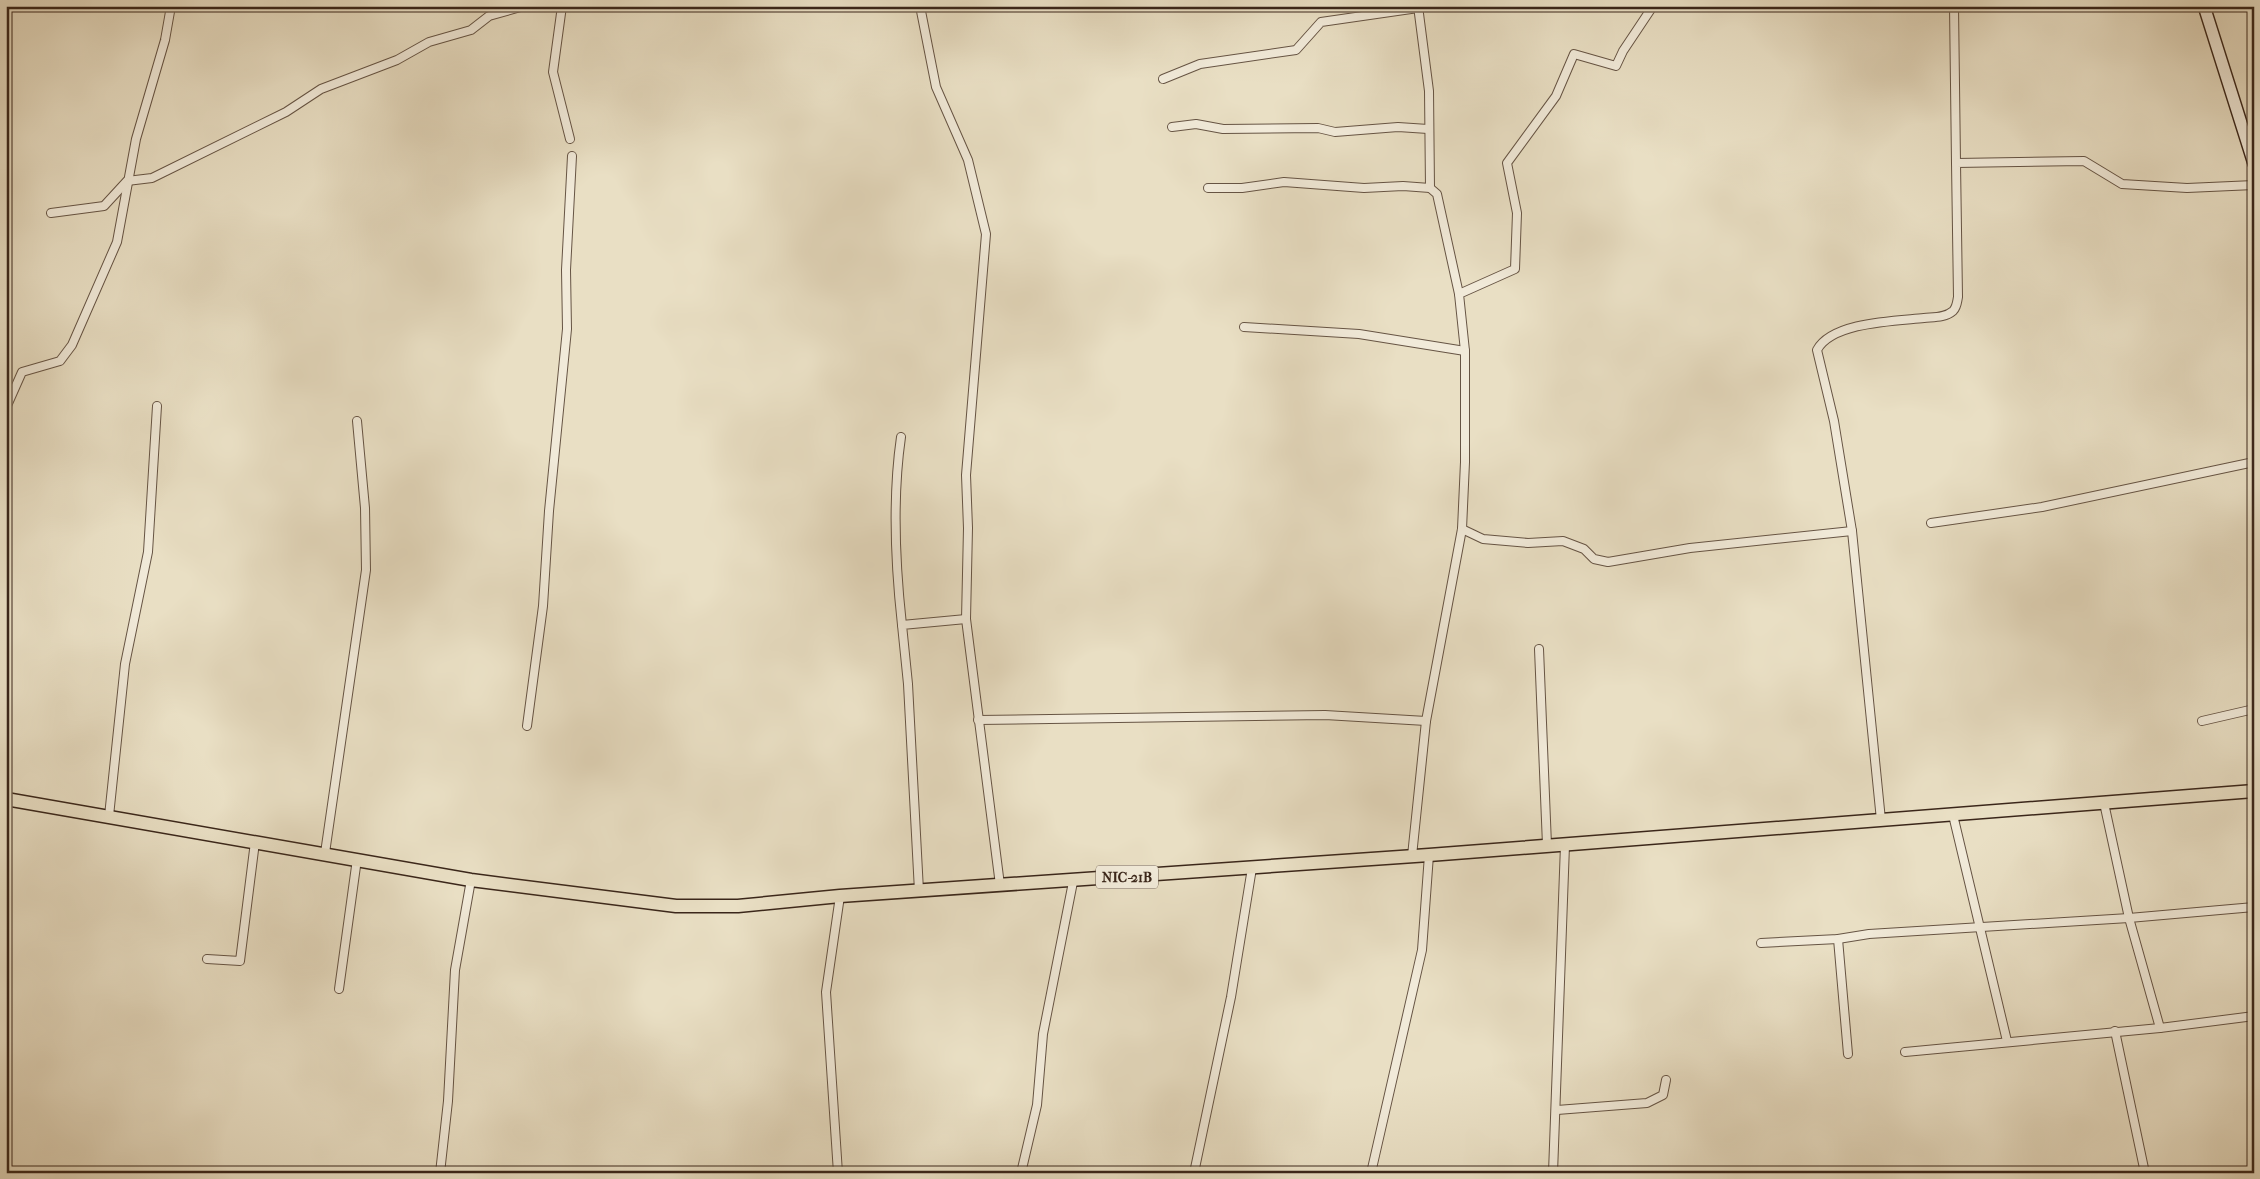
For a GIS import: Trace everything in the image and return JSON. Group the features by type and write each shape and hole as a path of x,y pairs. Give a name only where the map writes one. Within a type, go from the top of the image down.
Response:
{"highway":[{"name":"NIC-21B","path":"6,799 471,880 676,906 738,906 1000,884 1073,882 1428,856 1547,845 2254,791"}],"main road":[{"path":"2204,6 2250,134 2254,164"}],"street":[{"path":"6,408 22,372 60,361 72,345 117,242 136,139 165,40 171,6"},
{"path":"51,213 104,206 127,181 152,178 286,112 321,89 396,60 429,42 471,30 489,16 524,6"},
{"path":"562,6 553,72 570,139"},
{"path":"920,6 936,87 968,160 986,234 966,475 968,528 966,619 1000,884"},
{"path":"1459,294 1516,269 1517,213 1507,163 1556,96 1574,54 1616,66 1653,6"},
{"path":"1881,820 1852,531 1834,421 1817,350 1821,342 1836,333 1866,325 1944,316 1952,312 1956,306 1958,297 1954,6"},
{"path":"1163,79 1200,64 1296,50 1321,22 1418,7 1429,90 1430,188"},
{"path":"1172,127 1196,124 1223,129 1318,128 1335,132 1398,127 1428,129"},
{"path":"527,726 543,606 549,511 567,329 566,270 572,156"},
{"path":"1956,163 2084,162 2122,184 2187,188 2254,185"},
{"path":"1208,188 1242,188 1284,182 1364,188 1403,186 1430,188 1437,194 1459,294 1465,351 1465,462 1462,529 1426,721 1412,856"},
{"path":"1244,327 1359,334 1465,351"},
{"path":"109,816 125,664 148,552 156,406"},
{"path":"325,854 366,570 365,508 357,421"},
{"path":"901,436 896,476 896,563 909,693 919,891"},
{"path":"1931,523 2042,506 2254,462"},
{"path":"1462,529 1484,539 1528,543 1563,541 1584,549 1594,559 1608,562 1690,548 1852,531"},
{"path":"902,625 966,619"},
{"path":"1539,649 1547,845"},
{"path":"2202,721 2254,708"},
{"path":"978,720 1325,715 1426,721"},
{"path":"2104,803 2128,918 2160,1028"},
{"path":"1953,815 2007,1041"},
{"path":"207,959 240,961 255,842"},
{"path":"1553,1173 1557,1110 1565,845"},
{"path":"1371,1173 1422,950 1428,856"},
{"path":"339,989 357,859"},
{"path":"1194,1173 1232,997 1252,868"},
{"path":"440,1173 448,1101 455,970 471,880"},
{"path":"1021,1173 1037,1105 1043,1034 1073,882"},
{"path":"838,1173 826,992 840,896"},
{"path":"1761,943 1838,939 1869,934 2128,918 2254,907"},
{"path":"1838,939 1848,1054"},
{"path":"1906,1052 2160,1028 2254,1016"},
{"path":"2115,1032 2145,1173"},
{"path":"1557,1110 1647,1103 1663,1095 1666,1080"}]}
